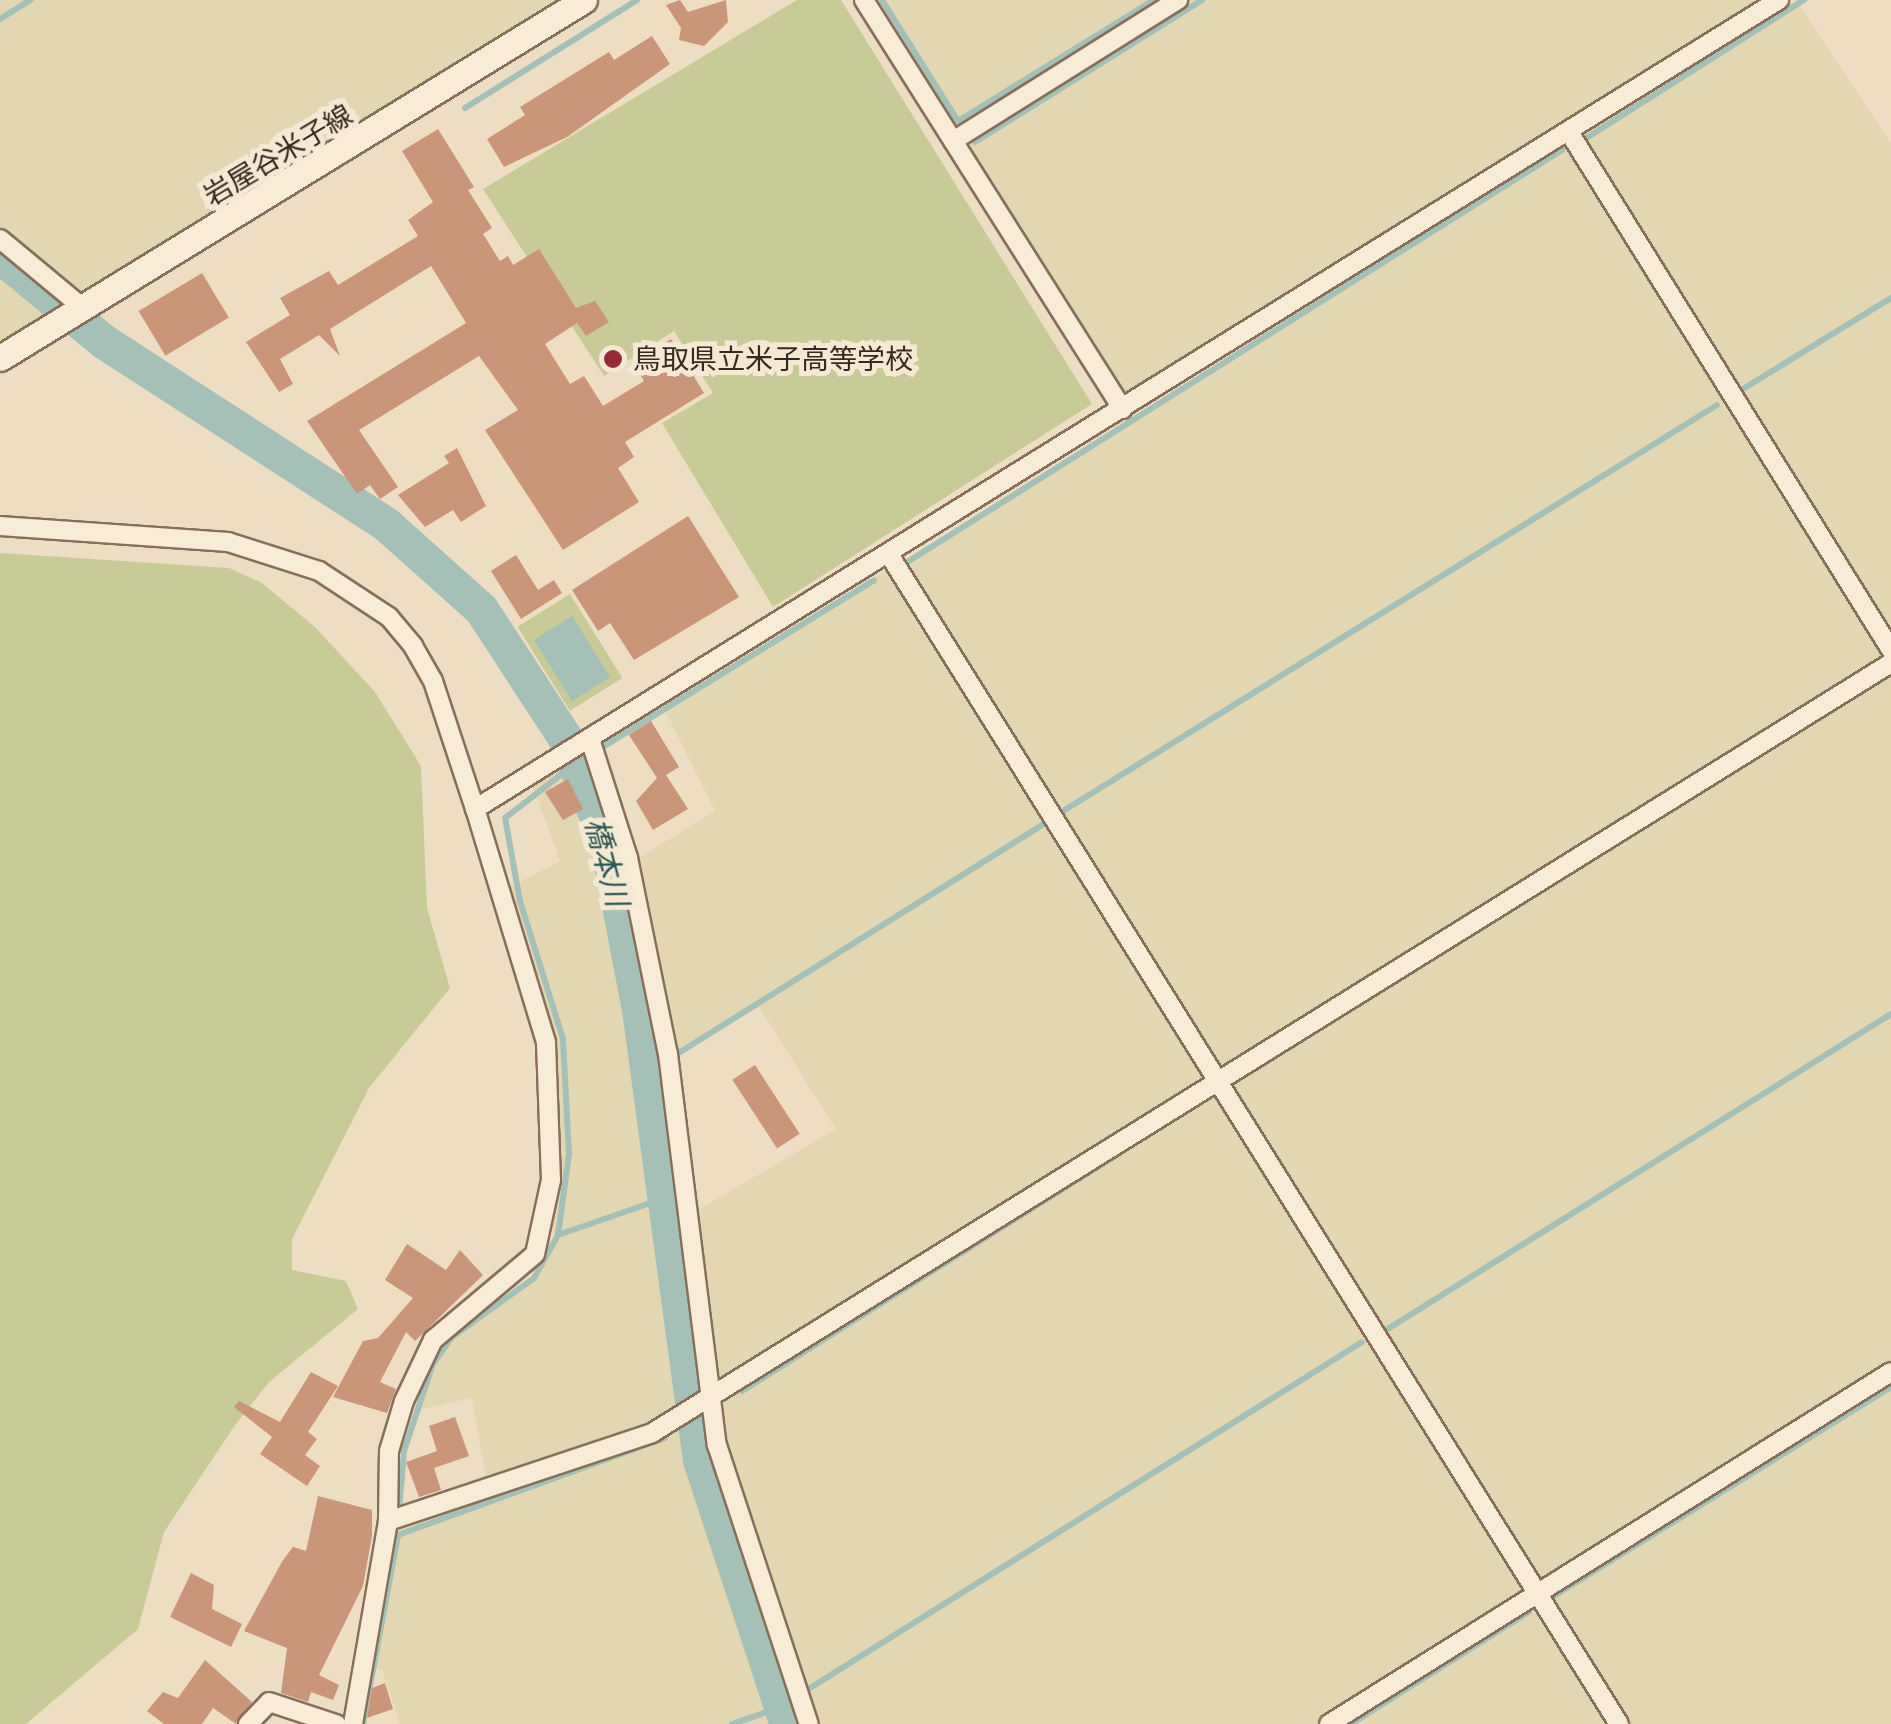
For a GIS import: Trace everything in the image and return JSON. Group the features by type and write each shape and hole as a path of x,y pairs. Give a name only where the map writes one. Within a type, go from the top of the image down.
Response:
{"main road":[{"name":"岩屋谷米子線","path":"0,358 584,0"}],"street":[{"path":"864,0 1124,409"},
{"path":"953,141 1178,0"},
{"path":"475,809 563,760 1779,0"},
{"path":"1569,132 1891,650"},
{"path":"0,239 73,314"},
{"path":"0,526 228,542 284,554 331,578 388,616 419,656 475,809 546,1042 552,1180 526,1268 446,1325 422,1356 390,1450 388,1522 353,1724"},
{"path":"890,556 1619,1724"},
{"path":"388,1522 634,1440 711,1397 1891,663"},
{"path":"588,744 628,858 668,1054 718,1445 809,1724"},
{"path":"1329,1724 1891,1372"},
{"path":"248,1724 269,1702 336,1724"}],"shaded area":[{"path":"0,0 563,0 82,295 0,234"},
{"path":"871,0 1171,0 954,131"},
{"path":"1187,0 1768,0 1127,398 964,142"},
{"path":"1796,0 1891,143 1891,642 1582,136"},
{"path":"1569,145 1889,656 1222,1073 902,562"},
{"path":"0,244 67,303 0,343"},
{"path":"890,568 1208,1079 716,1382 693,1213 836,1129 759,1007 675,1058 634,861 715,811 663,706"},
{"path":"572,616 610,677 572,701 534,640"},
{"path":"1891,667 1891,1367 1540,1585 1228,1083"},
{"path":"560,771 588,811 622,961 680,1404 670,1417 487,1485 472,1398 413,1411 449,1339 534,1275 553,1246 556,1081 502,891 560,861 533,786"},
{"path":"1214,1090 1527,1591 1319,1724 813,1724 716,1402"},
{"path":"1891,1381 1891,1724 1622,1724 1549,1596"},
{"path":"678,1425 777,1724 400,1724 382,1669 370,1671 395,1531"},
{"path":"1536,1604 1614,1724 1340,1724"}],"green space":[{"path":"797,0 841,0 1092,404 773,607 662,423 713,393 674,331 604,376 483,189"},
{"path":"0,553 229,568 262,583 315,627 375,692 421,766 427,908 450,988 369,1088 292,1239 292,1270 346,1281 358,1309 269,1382 233,1428 164,1532 138,1629 26,1724 0,1724"},
{"path":"570,594 622,678 570,711 517,627"}],"building":[{"path":"680,0 688,12 726,0 728,22 704,46 679,40 681,28 666,5"},
{"path":"652,36 670,64 567,137 504,167 487,139 525,115 520,107 609,52 614,60"},
{"path":"438,129 474,187 468,190 492,228 483,234 500,261 508,256 513,265 539,249 576,308 595,301 609,322 586,336 577,323 545,344 570,384 584,376 603,406 644,381 633,363 671,339 704,393 625,442 634,457 618,468 639,502 563,550 485,430 518,410 479,356 359,430 398,487 380,499 370,485 357,494 307,421 466,323 431,266 330,329 340,356 319,335 280,359 293,384 279,392 246,342 290,315 280,298 329,271 338,285 418,236 408,220 433,202 402,151"},
{"path":"202,273 229,318 165,356 139,311"},
{"path":"457,448 486,506 461,522 453,510 425,527 398,495 449,463 444,456"},
{"path":"688,516 739,597 634,660 610,623 598,631 572,590"},
{"path":"516,555 538,590 554,580 562,593 521,619 491,571"},
{"path":"651,721 679,767 666,775 688,809 653,830 636,801 657,778 629,735"},
{"path":"568,779 583,809 563,820 545,792"},
{"path":"755,1065 800,1134 777,1148 732,1080"},
{"path":"407,1244 446,1270 460,1250 483,1275 415,1341 406,1332 380,1382 396,1389 387,1413 333,1397 363,1341 378,1338 413,1298 385,1280"},
{"path":"311,1372 338,1386 308,1432 317,1439 305,1455 320,1466 307,1486 260,1454 272,1437 234,1407 239,1401 280,1422"},
{"path":"455,1417 469,1456 434,1468 441,1490 419,1497 406,1462 437,1451 429,1426"},
{"path":"318,1496 372,1510 372,1536 363,1586 319,1675 339,1685 333,1700 311,1692 308,1702 281,1693 287,1648 244,1631 293,1547 306,1551"},
{"path":"191,1573 214,1585 212,1609 242,1624 231,1647 170,1617"},
{"path":"205,1660 252,1702 236,1724 213,1708 202,1724 164,1724 147,1711 163,1692 178,1698"},
{"path":"385,1683 393,1709 367,1718 372,1688"}],"waterway":[{"path":"0,19 30,0"},
{"path":"465,108 637,0"},
{"path":"882,0 958,121 1154,0"},
{"path":"975,142 1202,0"},
{"path":"1588,137 1804,0"},
{"path":"909,561 1562,150"},
{"name":"橋本川","path":"0,256 103,341 387,525 481,609 565,738 607,843 639,1009 700,1460 787,1724"},
{"path":"1738,392 1891,298"},
{"path":"1060,813 1717,405"},
{"path":"603,747 874,580"},
{"path":"399,1511 404,1451 433,1364 452,1337 534,1278 558,1235 569,1154 563,1039 520,901 505,818 562,774"},
{"path":"677,1054 1049,821"},
{"path":"1236,1080 1488,924"},
{"path":"1386,1330 1891,1014"},
{"path":"742,1391 1121,1152"},
{"path":"558,1235 665,1198"},
{"path":"810,1688 1362,1342"},
{"path":"1554,1596 1891,1387"},
{"path":"363,1724 398,1535 665,1438"},
{"path":"1351,1724 1529,1612"},
{"path":"732,1724 766,1712"}],"place":[{"name":"鳥取県立米子高等学校","path":"613,359"}]}
